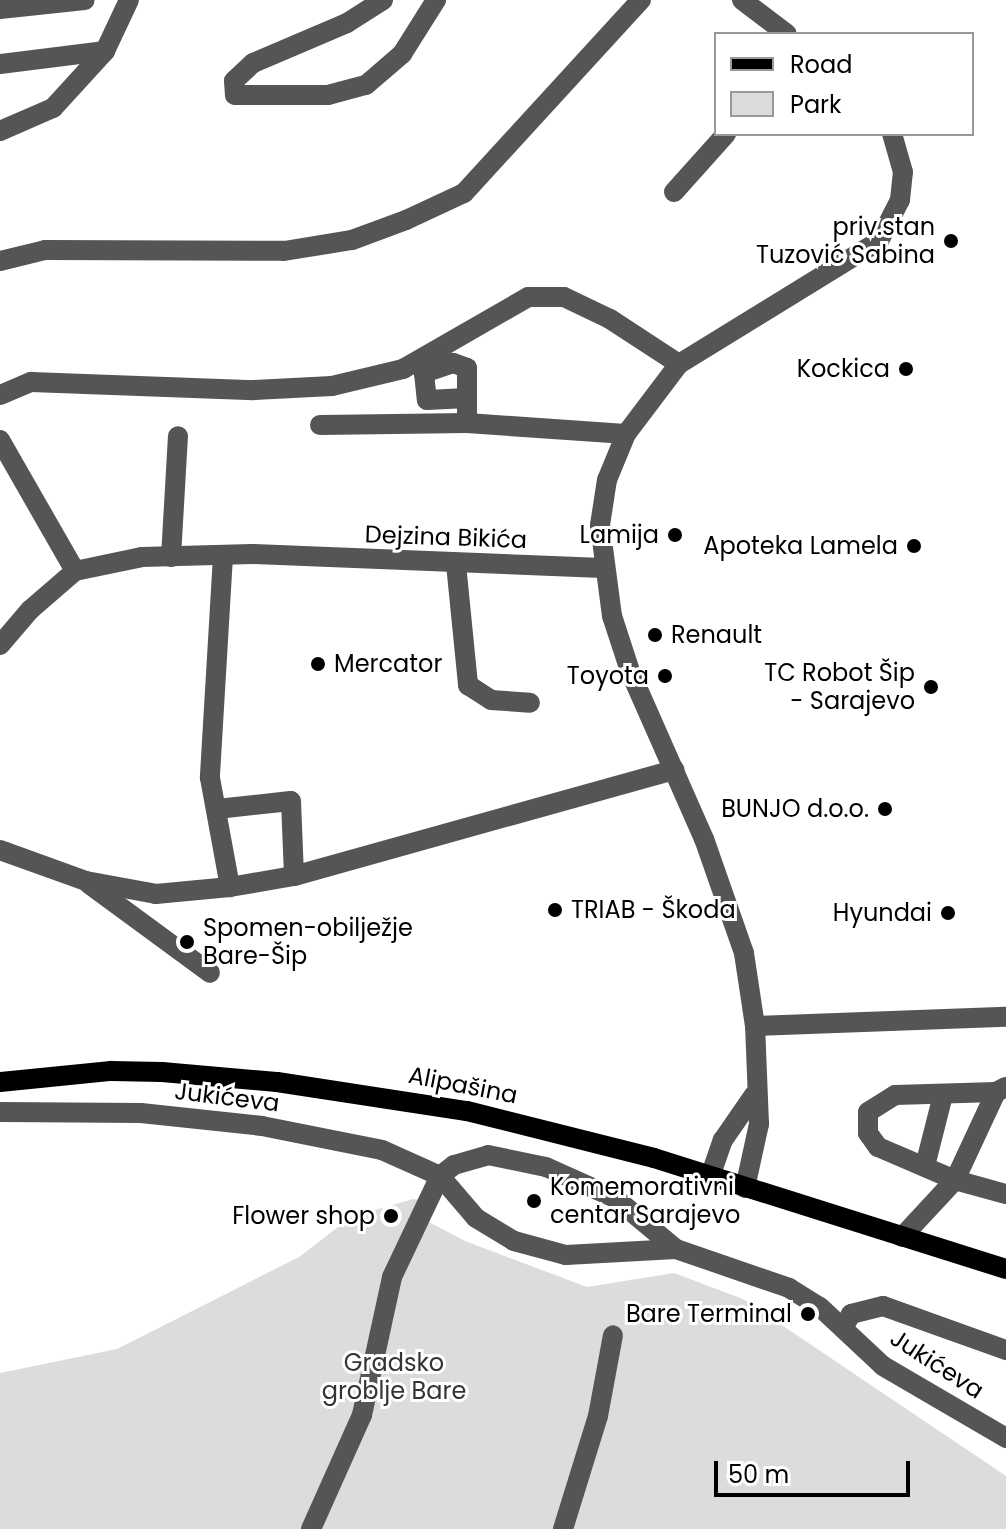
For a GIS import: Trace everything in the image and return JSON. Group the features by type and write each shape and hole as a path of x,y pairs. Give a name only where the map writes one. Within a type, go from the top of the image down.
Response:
{"main road":[{"name":"Alipašina","path":"0,1082 111,1071 277,1082 407,1100 550,1128 1006,1269"}],"street":[{"path":"0,9 85,0"},
{"path":"0,131 53,108 105,51 129,0"},
{"path":"383,0 347,23 253,63 234,81 235,95 243,99 328,95 366,85 402,54 436,0"},
{"path":"0,261 45,250 284,251 352,240 406,220 464,193 641,0"},
{"path":"742,0 784,32"},
{"path":"0,64 105,51"},
{"path":"674,192 724,136"},
{"path":"745,1188 759,1124 754,1095 755,1026 744,953 674,770 630,671 603,568 600,525 607,480 626,434 679,364 879,241 900,200 903,172 893,136"},
{"path":"0,395 31,382 254,390 332,386 403,369 528,297 564,297 610,319 679,364"},
{"path":"467,398 467,423"},
{"path":"320,425 467,423 626,434"},
{"path":"171,557 178,436"},
{"path":"0,440 75,571 30,610 0,645"},
{"path":"223,556 211,748 230,887"},
{"name":"Dejzina Bikića","path":"75,571 171,557 223,556 603,568"},
{"path":"456,564 468,685 491,700 530,703"},
{"path":"0,850 86,881 156,894 230,887 294,876 674,770"},
{"path":"217,809 291,801 294,876"},
{"path":"86,881 210,973"},
{"path":"755,1026 1006,1017"},
{"path":"1003,1093 895,1095 868,1112 868,1133 878,1147 955,1180 1006,1194"},
{"path":"902,1237 955,1180 1003,1093"},
{"path":"710,1177 723,1140 754,1095"},
{"path":"925,1166 943,1095"},
{"name":"Jukićeva","path":"0,1112 141,1113 262,1126 382,1150 440,1176 476,1218 535,1248 566,1255 676,1249"},
{"name":"Jukićeva","path":"440,1176 469,1157 488,1155 546,1167 615,1198 676,1249 789,1288 843,1328 883,1366 1006,1438"},
{"path":"311,1529 362,1415 392,1277 440,1176"},
{"name":"Jukićeva","path":"843,1328 851,1314 883,1306 1006,1350"},
{"path":"563,1529 598,1416 613,1335"}],"green space":[{"name":"Gradsko groblje Bare","path":"413,1199 432,1202 427,1221 465,1241 587,1287 674,1273 743,1299 1006,1476 1006,1529 0,1529 0,1373 117,1349 299,1257 351,1217"}],"place":[{"name":"priv.stan Tuzović Sabina","path":"951,241"},
{"name":"Kockica","path":"906,369"},
{"name":"Lamija","path":"675,535"},
{"name":"Apoteka Lamela","path":"914,546"},
{"name":"Renault","path":"655,635"},
{"name":"Mercator","path":"318,664"},
{"name":"Toyota","path":"665,676"},
{"name":"TC Robot Šip - Sarajevo","path":"931,687"},
{"name":"BUNJO d.o.o.","path":"885,809"},
{"name":"TRIAB - Škoda","path":"555,910"},
{"name":"Hyundai","path":"948,913"},
{"name":"Spomen-obilježje Bare-Šip","path":"187,942"},
{"name":"Komemorativni centar Sarajevo","path":"534,1201"},
{"name":"Flower shop","path":"391,1216"},
{"name":"Bare Terminal","path":"808,1314"}]}
